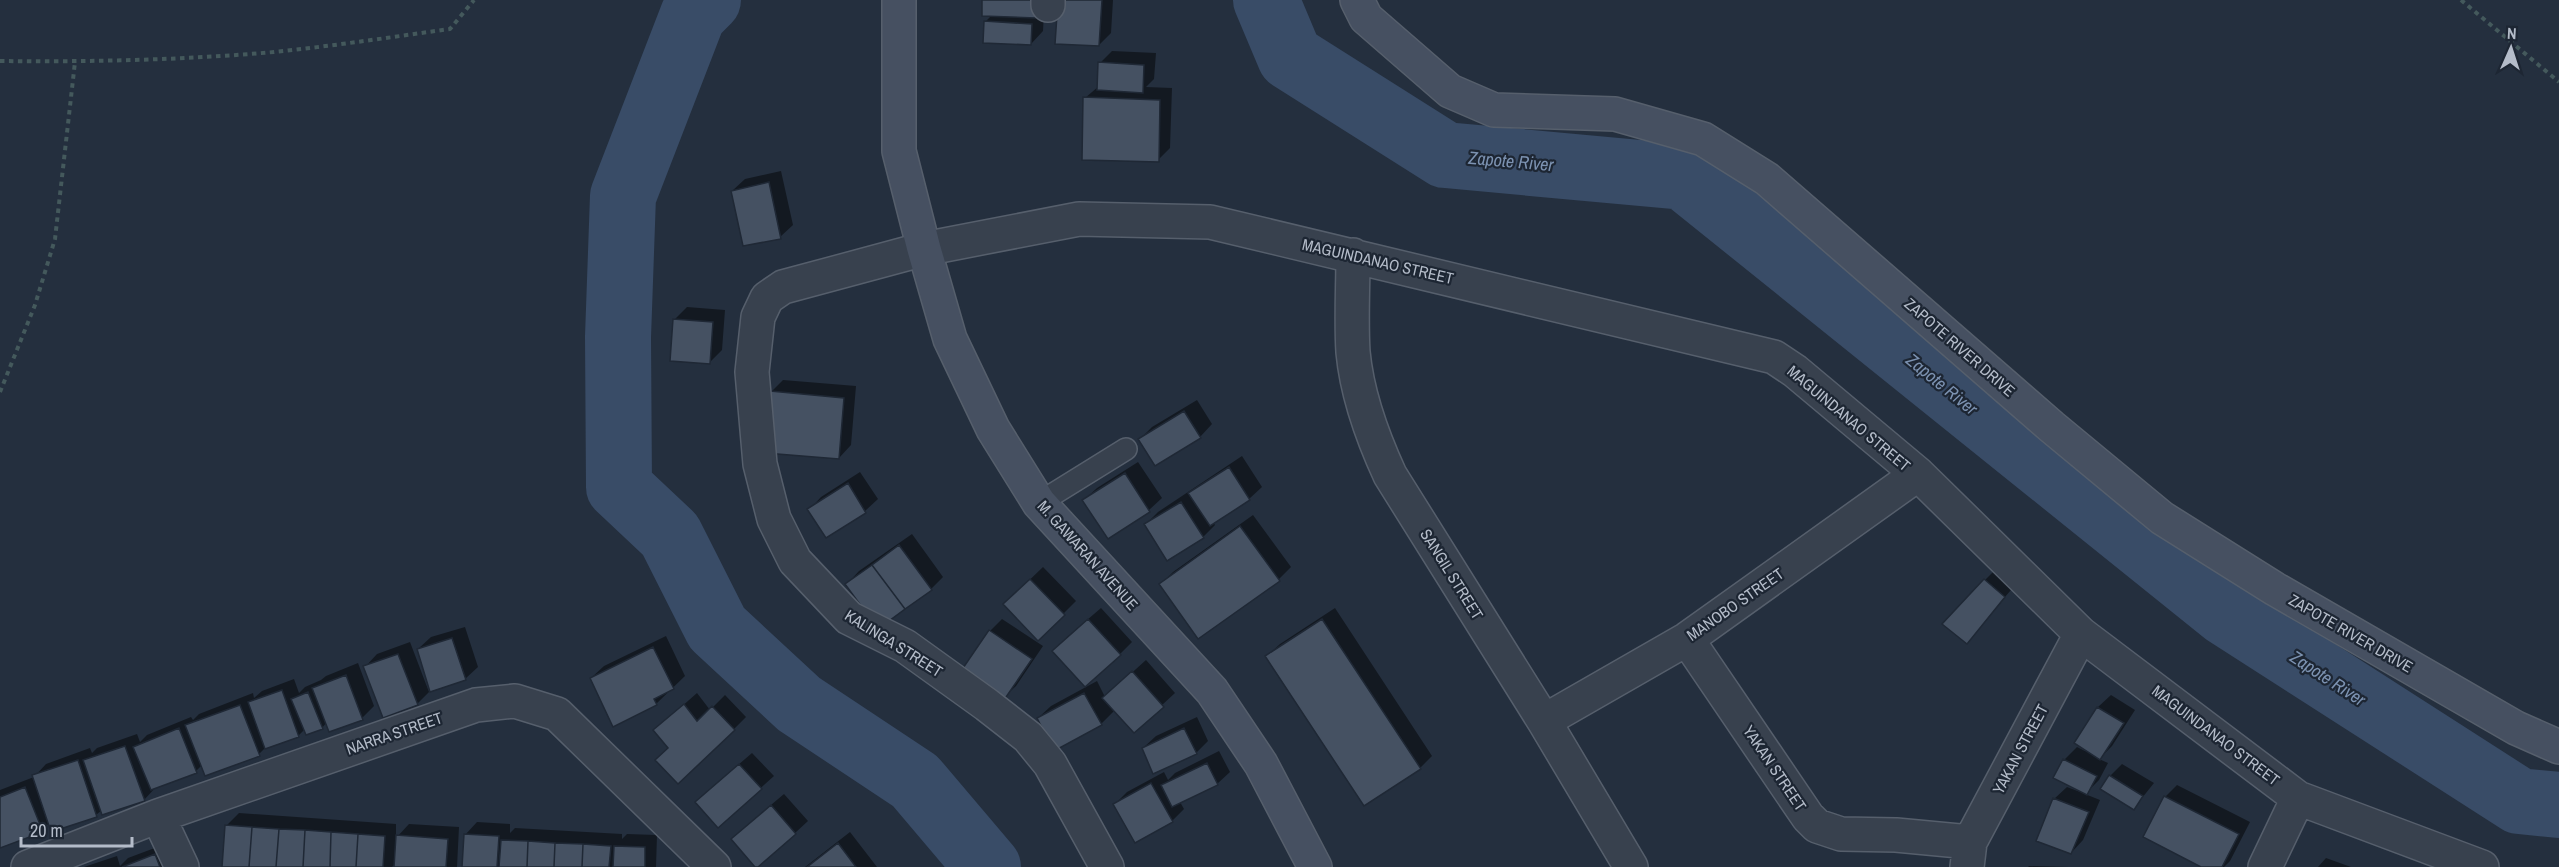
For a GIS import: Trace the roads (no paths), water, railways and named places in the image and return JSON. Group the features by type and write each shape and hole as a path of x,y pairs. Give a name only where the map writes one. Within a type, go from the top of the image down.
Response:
{"street":[{"name":"M. GAWARAN AVENUE","path":"899,0 899,151 950,339 993,429 1039,503 1212,691 1261,764 1315,867"},
{"name":"ZAPOTE RIVER DRIVE","path":"1357,0 1366,18 1450,91 1494,110 1615,114 1703,139 1767,178 2052,428 2162,518 2295,600 2516,728 2559,747"},
{"name":"MAGUINDANAO STREET","path":"924,249 1079,219 1210,222 1774,357 1796,371 1917,474 2081,634 2298,798 2482,867"},
{"name":"KALINGA STREET","path":"924,249 783,287 767,298 758,317 752,372 760,464 774,519 795,561 849,618 904,646 1028,737 1050,764 1107,867"},
{"name":"SANGIL STREET","path":"1353,255 1353,352 1362,401 1374,441 1390,475 1544,721 1631,867"},
{"name":"MANOBO STREET","path":"1544,721 1687,639 1917,474"},
{"name":"YAKAN STREET","path":"1687,639 1808,817 1818,826 1841,834 1896,835 1969,855 2081,634"},
{"name":"NARRA STREET","path":"28,867 158,816 476,705 515,701 557,714 705,864"},
{"path":"2265,867 2298,798"},
{"path":"158,816 182,867"}],"lane":[{"path":"1039,503 1126,449"}],"waterway":[{"path":"708,0 693,15 623,196 618,337 619,487 670,535 717,628 799,704 915,781 988,867"},
{"name":"Zapote River","path":"1266,0 1290,57 1445,155 1684,177 2226,613 2519,801 2559,805"}]}
